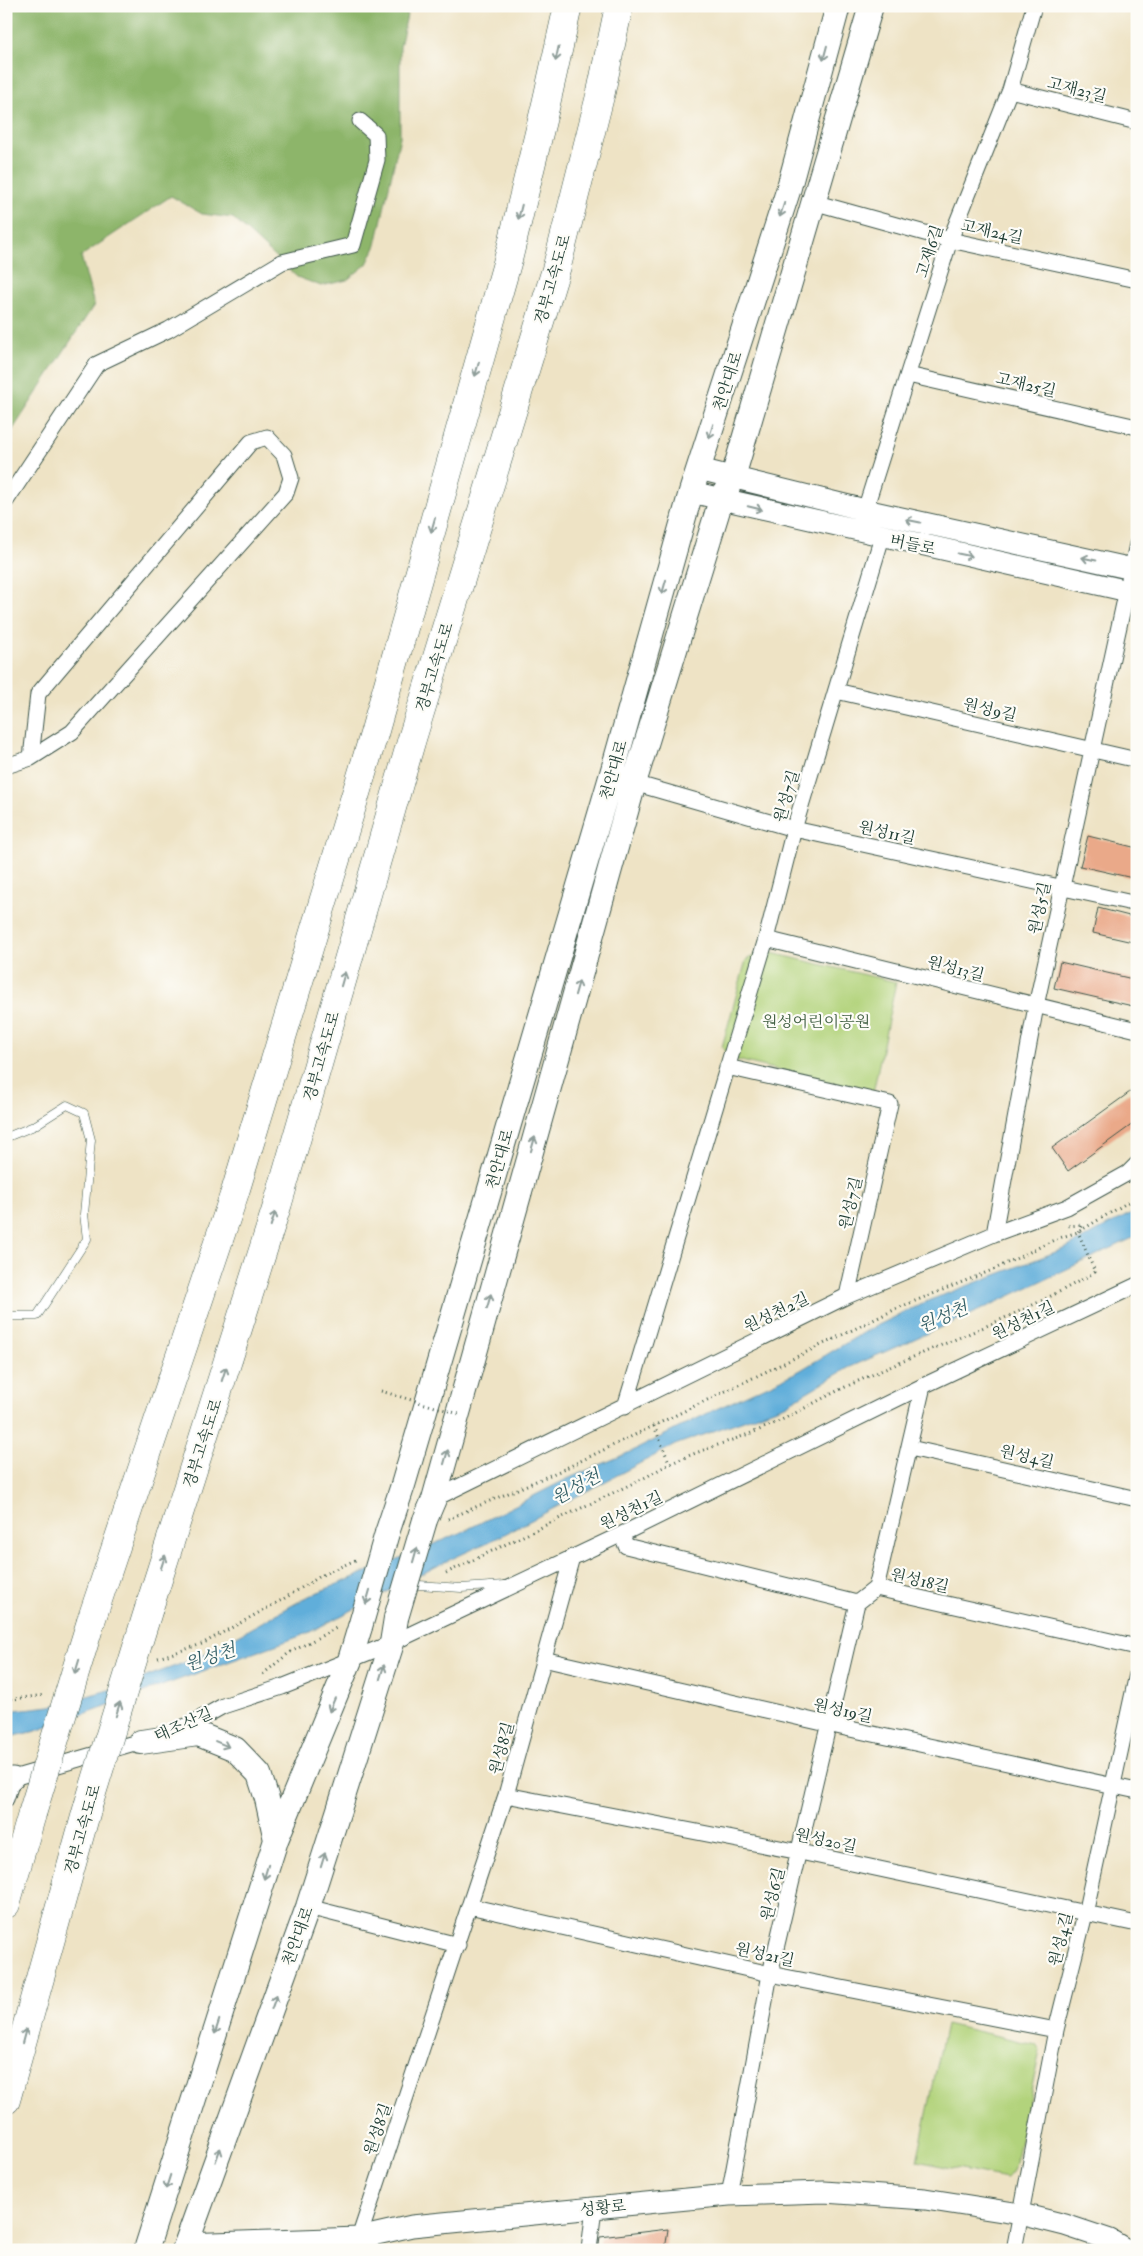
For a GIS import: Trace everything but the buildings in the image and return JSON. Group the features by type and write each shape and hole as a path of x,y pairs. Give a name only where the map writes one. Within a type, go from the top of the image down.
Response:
{"highway":[{"path":"6,1904 91,1621 235,1192 374,734 509,256 568,6"},
{"name":"경부고속도로","path":"6,2100 88,1806 148,1608 278,1203 412,742 557,266 601,92 619,6"}],"main road":[{"name":"천안대로","path":"350,1626 387,1533 403,1485 611,777 691,492 788,191 838,6"},
{"name":"천안대로","path":"185,2247 308,1907 392,1643 396,1618 434,1514 634,783 721,500 732,477 870,6"},
{"path":"146,2250 276,1840 350,1660 350,1626"},
{"path":"141,1742 198,1734 235,1749 259,1774 267,1799 276,1840"}],"street":[{"name":"고재6길","path":"865,510 950,240 1010,90 1034,6"},
{"name":"고재23길","path":"1010,90 1137,122"},
{"path":"6,501 97,364 168,330 282,262 353,245 377,160 376,135 360,121"},
{"name":"고재24길","path":"813,202 950,240 1137,280"},
{"name":"고재25길","path":"908,375 1137,427"},
{"path":"6,766 31,758 48,749 72,732 286,493 291,478 284,456 267,437 251,442 38,694 31,758"},
{"name":"버들로","path":"699,469 865,510 1134,569"},
{"name":"버들로","path":"691,492 882,537 1132,592"},
{"name":"원성7길","path":"625,1407 766,939 794,829 882,537"},
{"name":"원성5길","path":"994,1234 1036,1006 1092,751 1132,592 1137,544"},
{"name":"원성9길","path":"836,691 1137,760"},
{"name":"원성11길","path":"634,783 794,829 1137,904"},
{"name":"원성13길","path":"766,939 1137,1030"},
{"name":"원성7길","path":"727,1067 890,1104 847,1296"},
{"name":"원성천2길","path":"434,1514 625,1407 847,1296 994,1234 1067,1207 1128,1173 1137,1164"},
{"name":"원성천1길","path":"350,1660 392,1643 622,1534 923,1386 1137,1285"},
{"path":"876,1588 923,1386"},
{"name":"원성4길","path":"910,1448 1137,1499"},
{"path":"622,1534 626,1546 857,1603"},
{"name":"원성8길","path":"357,2244 458,1945 506,1795 572,1557"},
{"name":"원성18길","path":"857,1603 876,1588 1137,1647"},
{"name":"원성6길","path":"729,2195 770,1974 800,1852 827,1724 857,1603"},
{"name":"원성19길","path":"543,1659 827,1724 1137,1791"},
{"name":"태조산길","path":"6,1799 9,1779 141,1742 189,1725 223,1706 282,1687 350,1660"},
{"name":"원성4길","path":"1021,2214 1056,2030 1085,1914 1137,1674"},
{"name":"원성20길","path":"506,1795 800,1852 1137,1924"},
{"name":"원성21길","path":"469,1906 770,1974 1056,2030"},
{"path":"308,1907 458,1945"},
{"name":"성황로","path":"185,2247 357,2244 412,2226 729,2195 824,2192 925,2199 1021,2214 1065,2225 1110,2240 1128,2250"},
{"path":"589,2250 594,2208"},
{"path":"1014,2250 1021,2214"}],"lane":[{"path":"6,1136 34,1126 67,1105 84,1113 91,1140 84,1214 87,1239 37,1316 6,1316"},
{"path":"419,1585 461,1588 517,1584"}],"path":[{"path":"434,1514 654,1426 900,1307 995,1269 1056,1239 1078,1232 1137,1197"},
{"path":"419,1585 640,1480 669,1463 772,1424 854,1383 929,1352 1070,1287 1095,1272 1078,1232"},
{"path":"381,1392 459,1414"},
{"path":"654,1426 669,1463"},
{"path":"157,1658 202,1644 280,1601 324,1574 367,1555"},
{"path":"260,1676 289,1652 350,1626"},
{"path":"6,1700 49,1694"}],"green space":[{"path":"6,6 409,6 400,47 400,137 376,245 367,264 347,280 321,286 297,277 233,218 202,214 171,196 81,256 94,305 6,440"},
{"name":"원성어린이공원","path":"763,951 896,982 873,1093 729,1058 722,1047 746,960"},
{"path":"946,2024 1036,2045 1040,2051 1013,2171 1006,2179 917,2161"}],"water":[{"name":"원성천","path":"1137,1210 1137,1236 978,1311 848,1368 785,1405 675,1445 497,1538 445,1562 306,1634 36,1731 6,1738 6,1711 51,1706 116,1688 197,1658 309,1596 460,1533 567,1479 637,1449 714,1410 799,1371 868,1330 930,1300 1066,1248"}]}
